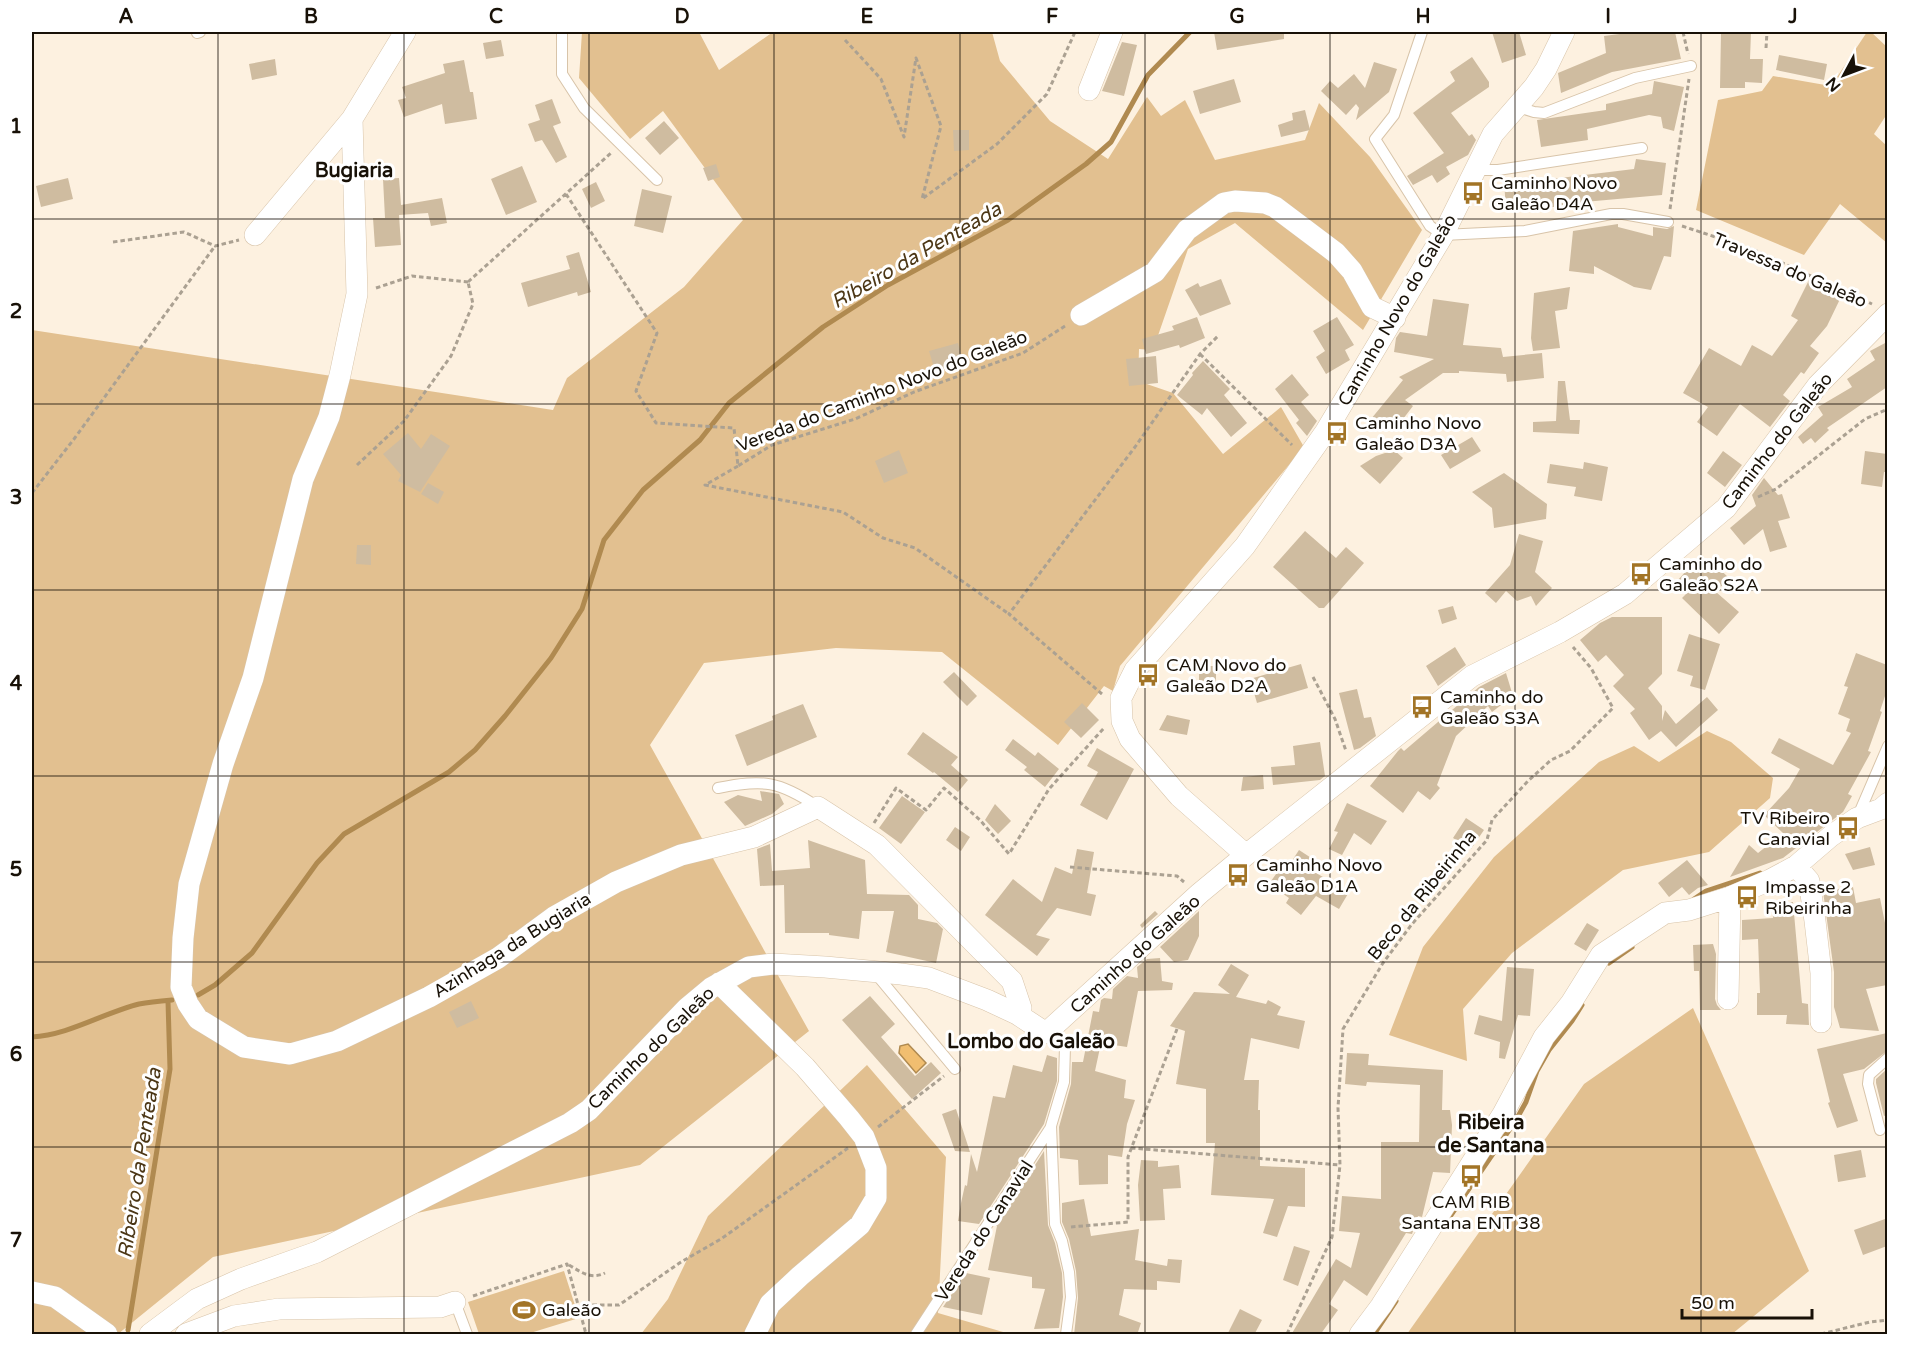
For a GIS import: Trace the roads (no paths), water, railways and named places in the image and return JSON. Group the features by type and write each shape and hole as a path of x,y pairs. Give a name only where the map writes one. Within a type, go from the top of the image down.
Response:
{"street":[{"path":"255,235 352,119 405,32"},
{"path":"1089,90 1112,32"},
{"name":"Caminho Novo do Galeão","path":"1246,855 1179,796 1130,739 1122,721 1121,698 1135,670 1245,546 1326,431 1443,235 1493,134 1518,107 1546,69 1564,32"},
{"name":"Azinhaga da Bugiaria","path":"352,119 357,294 329,417 303,479 253,678 223,764 189,884 183,938 184,996 198,1019 244,1047 290,1054 337,1041 429,997 498,957 554,917 616,882 681,855 754,837 818,807"},
{"path":"1081,315 1155,272 1187,230 1224,203 1234,201 1265,203 1284,214 1346,262 1372,306 1395,318"},
{"name":"Caminho do Galeão","path":"150,1335 197,1299 241,1279 317,1252 570,1123 589,1110 687,1008 719,983 749,967 773,964 874,971 929,978 1017,1014 1046,1033 1200,893 1472,676 1560,632 1625,594 1726,508 1818,385 1883,310"},
{"path":"1360,1335 1381,1306 1503,1114 1544,1037 1571,1003 1601,955 1665,913 1689,910 1730,897 1770,880 1796,866 1830,836 1857,818 1881,809 1887,803"},
{"path":"818,807 878,845 1012,981 1021,1008 1017,1014"},
{"path":"1796,866 1809,882 1821,973 1821,1022"},
{"path":"1728,999 1730,897"},
{"path":"719,983 805,1066 864,1137 876,1167 876,1198 860,1226 770,1304 755,1335"},
{"path":"32,1292 55,1297 107,1335"},
{"path":"186,1335 234,1316 279,1309 440,1307 455,1302"}],"lane":[{"path":"562,32 562,74 584,108 657,180"},
{"path":"1422,32 1394,115 1375,139 1430,226 1443,235 1524,231 1611,214 1668,222"},
{"path":"1518,107 1544,113 1626,81 1691,66"},
{"path":"1477,170 1498,170 1642,148"},
{"path":"1857,818 1887,746"},
{"path":"718,788 748,782 773,783 796,792 818,807"},
{"path":"874,971 955,1069"},
{"path":"1046,1033 1061,1041 1065,1046 1064,1082 1051,1126 1055,1224 1062,1241 1069,1272 1071,1297 1066,1335"},
{"path":"1880,1130 1868,1084 1869,1075 1887,1058"},
{"name":"Vereda do Canavial","path":"916,1335 1051,1126"},
{"path":"455,1302 467,1335"}],"waterway":[{"name":"Ribeiro da Penteada","path":"198,995 215,985 252,953 317,863 344,834 449,772 475,750 551,658 582,609 604,540 643,490 700,440 729,403 823,327 888,285 1008,220 1086,164 1111,142 1148,75 1190,32"},
{"name":"Ribeira de Santana","path":"1694,899 1706,891 1760,873"},
{"name":"Ribeira de Santana","path":"1609,963 1632,947"},
{"name":"Ribeiro da Penteada","path":"32,1037 73,1028 139,1004 172,1000"},
{"name":"Ribeiro da Penteada","path":"128,1330 170,1069 168,1001"},
{"name":"Ribeira de Santana","path":"1451,1215 1516,1120 1526,1102 1537,1071 1549,1050 1582,1005"},
{"name":"Ribeira de Santana","path":"1374,1334 1396,1301"}],"place":[{"name":"Caminho Novo Galeão D4A","path":"1473,193"},
{"name":"Caminho Novo Galeão D3A","path":"1337,433"},
{"name":"Caminho do Galeão S2A","path":"1641,574"},
{"name":"CAM Novo do Galeão D2A","path":"1148,675"},
{"name":"Caminho do Galeão S3A","path":"1422,707"},
{"name":"TV Ribeiro Canavial","path":"1848,828"},
{"name":"Caminho Novo Galeão D1A","path":"1238,875"},
{"name":"Impasse 2 Ribeirinha","path":"1747,897"},
{"name":"CAM RIB Santana ENT 38","path":"1471,1176"},
{"name":"Galeão","path":"524,1310"}],"district":[{"name":"Bugiaria","path":"354,170"},
{"name":"Lombo do Galeão","path":"1031,1041"},
{"name":"Ribeira de Santana","path":"1491,1134"}]}
